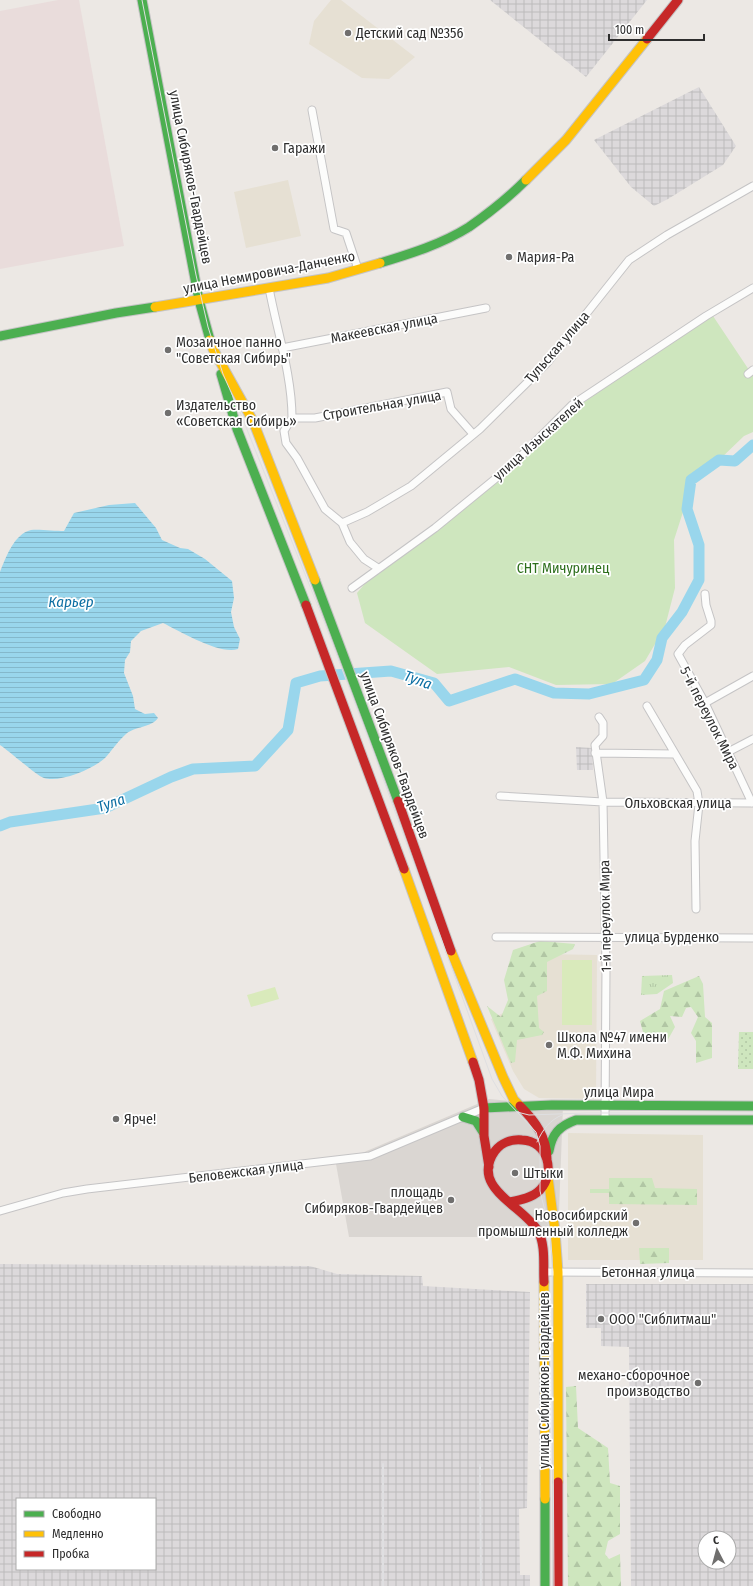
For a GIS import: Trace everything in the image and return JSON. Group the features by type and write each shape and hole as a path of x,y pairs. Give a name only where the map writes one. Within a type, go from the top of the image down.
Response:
{"main road":[{"name":"улица Сибиряков-Гвардейцев","path":"142,0 199,300 206,328 217,358 237,429 316,628 479,1080 484,1108 484,1136 489,1167"},
{"name":"улица Немировича-Данченко","path":"0,336 116,313 328,278 392,259 450,236 468,227 506,198 566,140 678,0"},
{"name":"улица Сибиряков-Гвардейцев","path":"217,358 252,421 379,748 451,950 505,1084 514,1100 535,1122 544,1137 547,1159"},
{"name":"улица Мира","path":"484,1108 520,1106 753,1106"},
{"path":"463,1117 474,1119 480,1125 484,1136"},
{"name":"улица Мира","path":"547,1159 550,1141 556,1130 576,1120 753,1120"},
{"path":"514,1140 526,1140 540,1146 544,1150 547,1159 548,1176 544,1186 537,1194 521,1201 509,1202 495,1189 491,1179 489,1167 491,1155 500,1144 514,1140"},
{"name":"улица Сибиряков-Гвардейцев","path":"548,1176 555,1231 558,1272 558,1586"},
{"name":"улица Сибиряков-Гвардейцев","path":"509,1202 531,1221 540,1234 542,1241 544,1272 545,1586"},
{"path":"545,1476 558,1476"}],"street":[{"path":"312,110 334,229 346,233 358,269"},
{"name":"Тульская улица","path":"342,523 367,512 411,486 480,429 547,363 629,260 667,235 753,186"},
{"path":"269,288 292,405 292,418 284,431 286,443 297,458 325,509 342,523 350,542 364,559 378,568"},
{"name":"улица Изыскателей","path":"352,588 435,528 511,466 572,405 706,316 753,288"},
{"name":"Макеевская улица","path":"282,348 486,308"},
{"name":"Строительная улица","path":"292,418 315,418 447,392 451,409 473,434"},
{"name":"5-й переулок Мира","path":"705,594 706,605 712,621 711,625 685,645 678,654 705,703 753,803"},
{"path":"705,703 753,676"},
{"path":"647,706 697,791 699,804 695,841 696,909"},
{"path":"599,718 604,723 603,736 595,745 595,753 675,754"},
{"path":"728,752 753,739"},
{"name":"1-й переулок Мира","path":"595,753 602,802 605,937 605,1120"},
{"name":"Ольховская улица","path":"500,796 602,802 699,804 753,803"},
{"name":"улица Бурденко","path":"496,937 753,938"},
{"name":"Беловежская улица","path":"0,1212 63,1193 370,1156 484,1108"},
{"name":"Бетонная улица","path":"544,1272 753,1273"}],"shaded area":[{"path":"58,0 79,0 124,246 0,269 0,11"},
{"name":"Детский сад №356","path":"331,0 341,0 415,57 389,79 362,78 309,44 314,21"},
{"path":"490,0 647,0 586,77"},
{"path":"699,87 736,146 723,165 654,206 631,187 594,140"},
{"path":"288,180 301,236 246,248 234,192"},
{"path":"576,747 592,748 593,770 577,770"},
{"name":"Школа №47 имени М.Ф. Михина","path":"543,954 597,955 596,1099 539,1098 524,1089 513,1071 491,1019 509,1010"},
{"name":"площадь Сибиряков-Гвардейцев","path":"489,1099 563,1106 558,1237 349,1237 336,1164"},
{"name":"Новосибирский промышленный колледж","path":"568,1133 703,1135 703,1260 568,1260"},
{"path":"0,1264 310,1266 337,1274 422,1276 423,1286 530,1292 527,1508 519,1509 520,1575 530,1575 530,1586 0,1586"},
{"name":"ООО \"Сиблитмаш\"","path":"586,1284 753,1284 753,1586 631,1586 629,1347 601,1346 601,1328 586,1328"}],"green space":[{"name":"СНТ Мичуринец","path":"711,313 753,376 753,432 744,436 691,487 674,540 675,588 665,627 645,661 612,684 556,685 509,667 437,674 365,623 357,593 379,567 511,466 573,410"},
{"path":"540,941 575,944 573,949 547,962 547,991 537,996 539,1028 544,1032 542,1035 517,1040 515,1062 511,1063 487,1006 501,1017 508,1000 504,980 513,950"},
{"path":"562,960 592,960 592,1025 562,1025"},
{"path":"672,975 673,983 657,994 641,995 642,976"},
{"path":"699,976 703,984 705,1017 712,1023 712,1058 696,1063 696,1041 691,1033 698,1017 691,1007 686,1008 682,1017 670,1016 675,1027 666,1043 643,1032 640,1021 660,1009 664,991"},
{"path":"275,987 279,999 251,1007 247,995"},
{"path":"739,1032 753,1032 753,1069 738,1069"},
{"path":"609,1178 652,1178 655,1188 697,1189 697,1205 609,1204 609,1193 590,1193 590,1189 609,1189"},
{"path":"639,1248 669,1248 669,1263 640,1264"},
{"path":"576,1386 578,1428 608,1448 610,1483 620,1486 620,1534 608,1541 605,1554 609,1559 620,1554 621,1586 568,1586 566,1387"}],"water":[{"name":"Карьер","path":"135,503 156,528 162,540 180,548 188,549 205,559 232,581 234,598 231,612 234,627 240,639 238,649 221,649 211,646 163,623 141,631 131,641 130,652 125,660 124,673 133,696 135,709 145,714 154,713 158,718 151,724 130,731 126,734 101,762 94,766 76,774 59,779 44,778 35,773 0,745 0,572 11,547 25,532 31,530 64,531 74,513 109,505"}],"waterway":[{"name":"Тула","path":"0,826 10,822 105,808 171,777 193,769 255,766 288,730 296,683 320,676 391,671 434,683 449,701 515,679 554,693 589,694 644,680 657,660 662,638 682,612 699,580 699,545 687,509 691,480 719,460 735,461 753,445"}],"tram line":[{"path":"142,0 196,275 208,327 223,374 242,417 325,624 373,751 492,1079 502,1096 536,1132 540,1146 540,1191 550,1231 552,1257 554,1586"},
{"path":"517,1112 529,1115 586,1113 753,1113"},
{"path":"537,1142 547,1126 562,1115"}],"railway":[{"path":"383,1464 383,1586"},
{"path":"480,1465 481,1586"}],"traffic: fast":[{"path":"142,0 199,300 210,340"},
{"path":"380,263 426,248 459,233 513,193 526,180"},
{"path":"0,336 116,313 155,307"},
{"path":"221,374 237,429 306,605"},
{"path":"315,580 398,801"},
{"path":"484,1108 552,1105 753,1106"},
{"path":"463,1117 476,1121 483,1132"},
{"path":"549,1151 550,1145 557,1131 570,1122 576,1120 753,1120"},
{"path":"545,1499 545,1586"}],"traffic: slow":[{"path":"526,180 566,140 647,39"},
{"path":"155,307 328,278 380,263"},
{"path":"210,340 213,349 253,421 315,580"},
{"path":"404,869 473,1062"},
{"path":"451,951 503,1077 514,1100 520,1106"},
{"path":"548,1177 555,1231 558,1272 558,1482"},
{"path":"544,1282 545,1499"}],"traffic: jam":[{"path":"647,39 678,0"},
{"path":"306,605 404,869"},
{"path":"398,801 451,951"},
{"path":"473,1062 479,1080 484,1108 484,1136 489,1167"},
{"path":"520,1106 539,1130 545,1144 547,1159"},
{"path":"509,1202 533,1195 540,1190 548,1175 547,1159 538,1146 531,1142 514,1140 500,1146 495,1151 489,1164 489,1176 493,1186 502,1196 531,1222 538,1231 541,1237 544,1256 544,1282"},
{"path":"558,1482 558,1586"}],"place":[{"name":"Детский сад №356","path":"348,33"},
{"name":"Гаражи","path":"275,148"},
{"name":"Мария-Ра","path":"509,257"},
{"name":"Мозаичное панно \"Советская Сибирь\"","path":"168,350"},
{"name":"Издательство «Советская Сибирь»","path":"168,413"},
{"name":"Школа №47 имени М.Ф. Михина","path":"549,1045"},
{"name":"Ярче!","path":"116,1119"},
{"name":"Штыки","path":"515,1173"},
{"name":"площадь Сибиряков-Гвардейцев","path":"451,1200"},
{"name":"Новосибирский промышленный колледж","path":"636,1223"},
{"name":"ООО \"Сиблитмаш\"","path":"601,1319"},
{"name":"механо-сборочное производство","path":"698,1383"}]}
